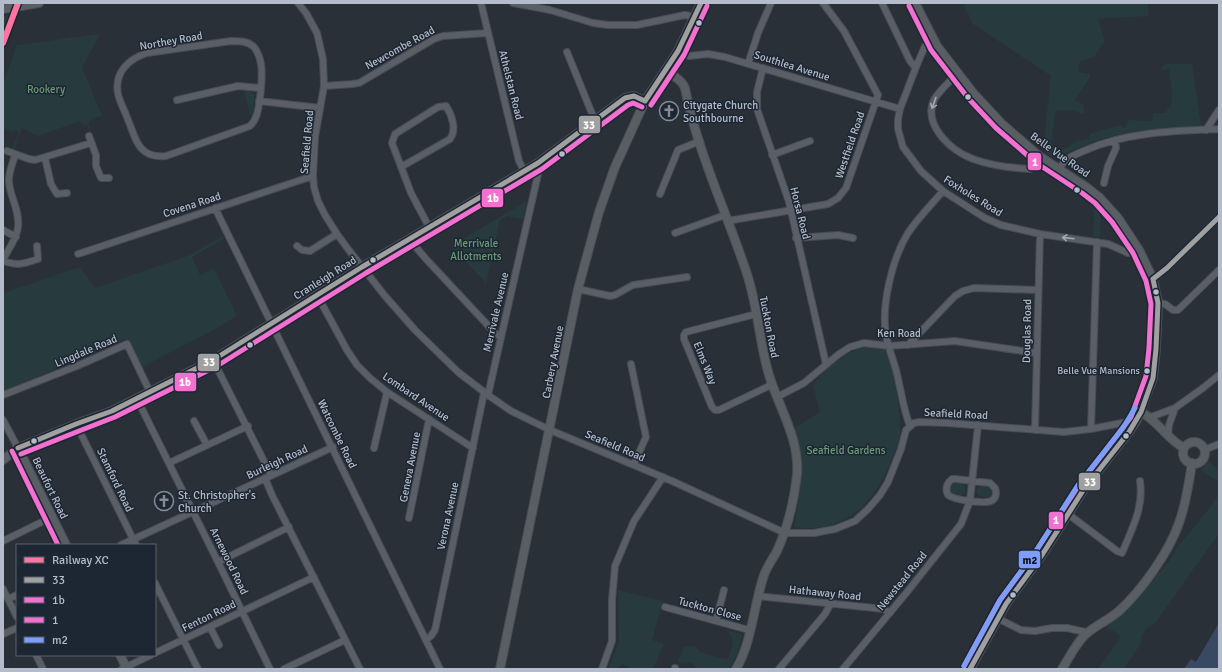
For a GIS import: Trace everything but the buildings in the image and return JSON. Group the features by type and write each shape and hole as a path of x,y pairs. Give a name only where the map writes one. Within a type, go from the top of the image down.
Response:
{"street":[{"path":"3,8 39,3"},
{"name":"Seafield Road","path":"298,3 306,13 317,33 323,59 324,86 315,138 313,176 318,201 337,234 362,267 415,330 458,372 511,411 550,430 634,464 785,533 814,533 835,529 855,521 880,495 888,482 901,449 906,430 910,426 920,422 1064,432 1091,429 1137,420"},
{"name":"Athelstan Road","path":"481,3 519,161 524,171"},
{"path":"513,3 550,10 593,23 608,25 637,25 685,15 695,17"},
{"path":"665,72 678,51 701,3"},
{"path":"748,64 758,33 771,3"},
{"path":"823,3 844,31 878,95 876,102"},
{"path":"882,3 910,61 916,67"},
{"name":"Belle Vue Road","path":"915,3 932,38 946,59 974,94 1001,124 1040,156 1086,187 1107,205 1118,218 1139,250 1153,279 1158,303 1153,378 1137,420 1084,489 998,618 970,669"},
{"name":"Newcombe Road","path":"324,86 359,83 434,39 443,36 488,33"},
{"name":"Foxholes Road","path":"932,38 925,46 916,67 900,108 898,119 898,128 903,147 921,171 943,191 993,222 1010,228 1040,234 1108,244 1128,253 1136,253 1139,250"},
{"name":"Northey Road","path":"240,41 248,43 259,55 262,65 259,101 256,118 250,126 166,156 160,156 146,152 138,143 118,96 117,87 123,68 126,64 139,56 166,50 240,41"},
{"name":"Southlea Avenue","path":"678,51 689,56 712,55 748,64 900,108"},
{"path":"567,52 595,121"},
{"name":"Horsa Road","path":"763,68 758,84 756,101 757,109 790,210 826,364"},
{"name":"Carbery Avenue","path":"500,669 578,289 590,241 607,190 624,147 645,101 665,72"},
{"name":"Tuckton Road","path":"665,72 682,83 726,218 747,274 771,385 792,435 796,457 797,473 793,503 785,533 763,577 743,657 736,669"},
{"path":"958,73 943,88 935,98 932,105 933,124 944,139 964,155 981,162 1030,169 1035,167 1040,156"},
{"path":"177,100 238,86 260,88"},
{"name":"Cranleigh Road","path":"3,460 18,448 112,411 213,360 362,267 538,163 625,98 634,96 645,101"},
{"path":"259,101 320,108"},
{"name":"Westfield Road","path":"675,232 726,218 828,204 835,200 846,188 876,102"},
{"path":"401,167 450,139 453,135 454,129 450,112 446,106 438,107 395,134 392,143 411,194 429,227"},
{"path":"1206,130 1219,110"},
{"path":"1059,169 1062,163 1070,156 1124,137 1148,134 1219,130"},
{"path":"89,136 96,155 96,166 100,181 109,178"},
{"path":"1104,184 1108,166 1116,148 1115,140"},
{"path":"660,194 678,150 700,141"},
{"path":"772,155 810,142"},
{"path":"8,151 15,155 35,160 91,143"},
{"path":"15,155 8,180 17,213 18,226 16,237 3,260 13,264 23,264 40,259 37,246"},
{"path":"44,158 55,196 67,194"},
{"name":"Merrivale Avenue","path":"486,394 539,170 538,163"},
{"name":"Covena Road","path":"78,254 313,176"},
{"path":"910,426 885,328 887,296 892,269 903,242 908,233 943,191"},
{"name":"Watcombe Road","path":"215,208 333,447 440,669"},
{"path":"1153,279 1219,217"},
{"path":"1214,223 1219,228"},
{"path":"3,230 16,237"},
{"path":"297,246 302,250 310,252 337,234"},
{"name":"Douglas Road","path":"1035,430 1040,234"},
{"path":"796,238 838,235 852,238"},
{"path":"409,239 500,337"},
{"path":"1091,429 1097,242"},
{"path":"1158,303 1165,304 1173,310 1178,310 1219,270"},
{"path":"578,289 610,296 615,295 633,285 687,277"},
{"path":"908,345 955,296 963,291 974,288 1038,290"},
{"name":"Lombard Avenue","path":"317,295 347,350 357,365 370,378 387,392 473,448"},
{"name":"Elms Way","path":"756,314 686,332 684,339 712,407 715,410 719,410 771,385"},
{"name":"Ken Road","path":"777,397 804,383 826,364 850,347 864,343 889,346 962,342 1036,353"},
{"name":"Lingdale Road","path":"3,395 77,366 127,344 150,392"},
{"path":"213,360 248,426 271,475"},
{"path":"631,364 646,437 634,464"},
{"path":"1151,417 1175,408 1219,375"},
{"path":"374,448 387,392"},
{"name":"Verona Avenue","path":"426,640 431,636 434,630 486,394"},
{"name":"Arnewood Road","path":"137,398 270,669"},
{"path":"1168,436 1169,425 1175,408"},
{"path":"1141,412 1151,417 1174,442 1184,448"},
{"name":"Geneva Avenue","path":"409,518 429,419"},
{"name":"Beaufort Road","path":"3,420 66,544"},
{"path":"194,421 207,445"},
{"name":"Stamford Road","path":"76,424 135,542"},
{"name":"Newstead Road","path":"843,669 890,613 965,517 970,501 978,425"},
{"path":"169,463 248,426"},
{"path":"1197,442 1203,446 1204,455 1199,462 1192,463 1185,458 1184,448 1189,443 1197,442"},
{"path":"1204,450 1219,444"},
{"name":"Burleigh Road","path":"135,542 271,475 333,447"},
{"path":"1062,669 1086,634 1118,612 1129,601 1160,559 1179,524 1187,494 1192,463"},
{"path":"602,669 612,641 614,566 634,521 663,477"},
{"path":"265,478 360,669"},
{"path":"956,479 972,481 990,483 994,486 996,491 995,498 989,502 970,501 951,498 948,495 946,487 948,482 956,479"},
{"path":"1068,514 1117,551 1122,552 1139,510 1141,495 1140,481"},
{"path":"3,541 52,517"},
{"path":"218,562 289,527"},
{"name":"Fenton Road","path":"156,653 314,577"},
{"path":"156,585 198,669"},
{"path":"3,589 16,615"},
{"path":"716,621 724,590"},
{"path":"8,599 16,595"},
{"name":"Hathaway Road","path":"758,596 884,609 890,613"},
{"path":"779,669 825,614 831,603"},
{"name":"Tuckton Close","path":"665,607 749,630"},
{"path":"998,618 1021,630 1029,631 1066,628 1084,632 1086,634"},
{"path":"210,627 219,645"},
{"path":"3,634 16,628"},
{"path":"284,669 345,640"},
{"path":"36,656 43,669"},
{"path":"120,656 125,668 149,656"}],"green space":[{"path":"963,3 1148,3 1149,16 1098,19 1105,41 1094,57 1080,62 1079,72 1090,74 1090,77 1075,100 1084,106 1084,114 1073,111 1056,110 1051,143 1055,150 1059,151 1076,142 1089,139 1090,134 1120,125 1124,128 1129,120 1152,121 1153,113 1165,113 1171,105 1172,91 1169,69 1162,70 1162,67 1166,64 1192,64 1201,126 1150,130 1123,134 1094,142 1057,157 1051,156 1043,150 1051,76 973,24"},
{"path":"10,14 3,34 3,17"},
{"name":"Rookery","path":"100,34 82,68 102,115 88,122 91,133 87,124 83,125 80,121 38,136 22,128 14,150 12,149 19,132 14,130 13,132 3,128 3,84 17,45"},
{"path":"678,59 682,59 678,74 673,68 673,65"},
{"path":"250,91 255,95 251,118 244,92"},
{"name":"Merrivale Allotments","path":"527,201 523,219 507,216 500,220 486,283 451,246"},
{"path":"1094,206 1101,206 1100,237 1093,237"},
{"path":"223,236 225,238 192,257 200,275 214,268 237,316 212,331 140,368 126,339 3,391 3,293 80,267 95,288 190,255"},
{"name":"Seafield Gardens","path":"864,347 887,348 896,387 900,420 900,435 897,447 886,474 868,501 856,512 829,526 813,528 795,527 794,525 799,499 801,465 794,428 820,412 813,386 822,374 842,357"},
{"path":"1208,461 1219,470 1219,482 1201,470"},
{"path":"951,484 963,484 965,487 965,492 961,496 951,494 949,490"},
{"path":"980,486 986,486 992,489 991,497 985,498 978,495 977,490"},
{"path":"1219,494 1219,533 1155,623 1149,626 1141,636 1141,643 1124,669 1098,669 1121,636 1105,626 1125,611 1171,559 1178,546 1209,509"},
{"path":"618,590 663,601 652,640 664,644 653,669 632,669 623,664 616,669 608,669 619,642"},
{"path":"726,630 742,635 738,652 729,669 696,668 692,663 681,664 678,661 684,647 697,646 696,648 699,649 699,651 715,657 728,659 733,640"}],"water":[{"path":"1219,623 1219,669 1184,669 1191,659 1196,662"}],"rail line":[{"name":"XC","path":"3,43 18,3"}],"transit line":[{"name":"33","path":"18,448 112,411 213,360 362,267 538,163 625,98 634,96 645,101 678,51 701,3"},
{"name":"1b","path":"651,105 684,55 707,6"},
{"name":"1","path":"909,6 931,50 968,98 996,128 1035,162 1095,203 1112,222 1133,253 1146,281 1151,304 1146,376 1131,417 1079,485 1036,551 1000,600 964,666"},
{"name":"1b","path":"21,454 115,417 217,366 366,273 542,169 628,105 633,103 642,107"},
{"name":"33","path":"1153,279 1167,268 1219,217"},
{"name":"33","path":"970,669 1006,604 1042,555 1084,489 1129,432 1141,412 1153,378 1156,349 1158,303 1153,279"},
{"name":"m2","path":"964,666 1000,600 1036,551 1078,485 1123,428 1135,408"},
{"name":"1b","path":"12,451 58,544"}],"place":[{"name":"Citygate Church Southbourne","path":"669,111"},
{"name":"Belle Vue Mansions","path":"1147,371"},
{"name":"St. Christopher's Church","path":"164,501"}]}
